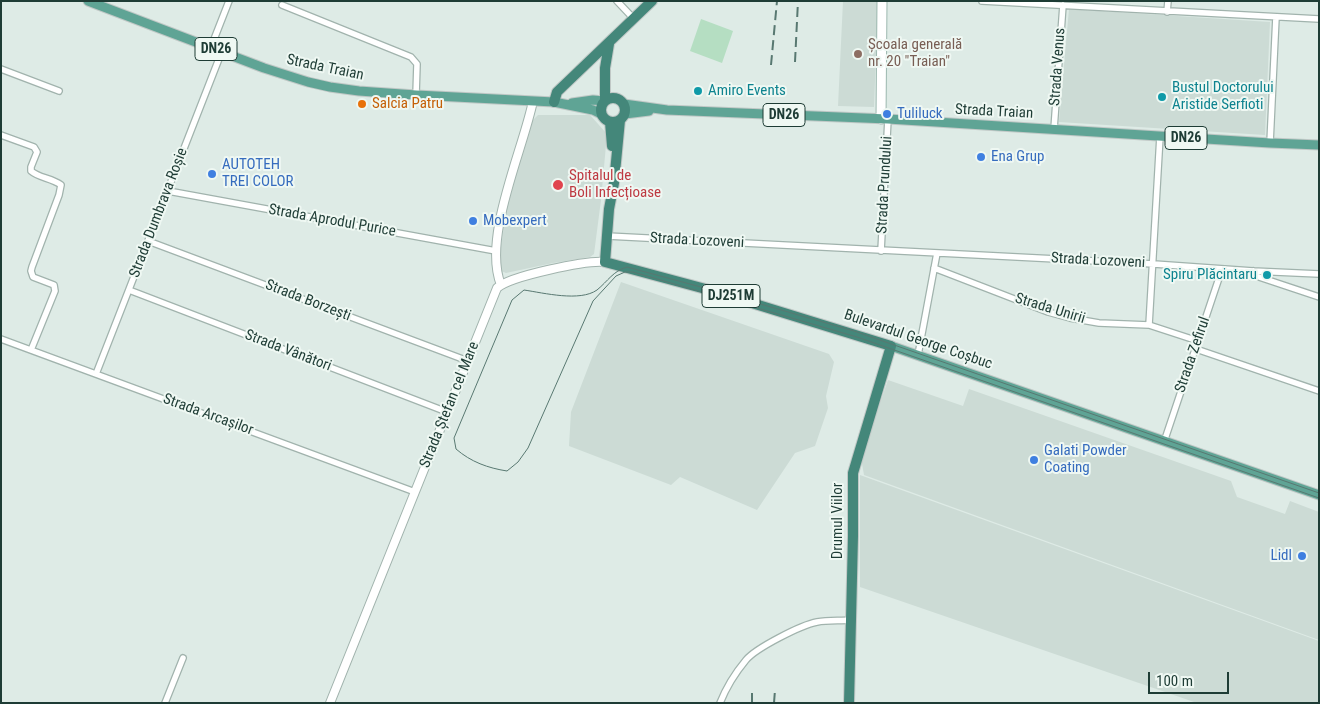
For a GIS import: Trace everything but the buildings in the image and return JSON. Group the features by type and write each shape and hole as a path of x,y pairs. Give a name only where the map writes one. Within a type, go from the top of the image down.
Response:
{"highway":[{"path":"554,102 558,92 651,1"},
{"path":"608,99 605,60 609,43"},
{"path":"601,114 601,105 608,99 620,99 620,115 612,138 605,262"},
{"name":"DN26","path":"601,114 605,119 620,115"},
{"name":"Bulevardul George Coșbuc","path":"605,262 713,291 891,346"},
{"name":"Drumul Viilor","path":"849,703 852,620 853,473 891,346"}],"main road":[{"name":"Strada Traian","path":"88,1 264,68 308,82 358,91 569,103 601,114"},
{"name":"Strada Prundului","path":"882,1 885,119"},
{"name":"Strada Traian","path":"569,103 608,99"},
{"name":"Strada Traian","path":"620,115 667,110 885,119 1319,145"},
{"name":"Bulevardul George Coșbuc","path":"891,346 1319,495"}],"street":[{"path":"211,47 229,1"},
{"path":"617,1 634,19"},
{"path":"982,1 1319,19"},
{"path":"1167,12 1168,1"},
{"path":"282,5 411,57 417,64 416,95"},
{"name":"Strada Venus","path":"1054,129 1063,5"},
{"path":"1270,143 1276,17"},
{"name":"Strada Dumbrava Roșie","path":"96,374 222,51"},
{"path":"1,69 59,91"},
{"path":"501,285 496,272 496,251 503,204 533,101"},
{"name":"Strada Prundului","path":"882,251 885,119"},
{"path":"1,135 34,147 37,152 31,171 61,185 31,272 33,277 54,285 55,288 31,350"},
{"path":"1148,325 1154,264 1160,136"},
{"name":"Strada Aprodul Purice","path":"168,191 496,251"},
{"name":"Strada Lozoveni","path":"607,236 1319,274"},
{"name":"Strada Borzești","path":"148,241 468,361"},
{"path":"918,355 937,253"},
{"name":"Bulevardul George Coșbuc","path":"501,285 515,279 544,272 593,262 605,262"},
{"name":"Strada Unirii","path":"934,268 1048,312 1099,323 1148,325 1198,341"},
{"name":"Strada Zefirul","path":"1164,442 1222,268"},
{"path":"1253,271 1256,276 1319,297"},
{"name":"Strada Ștefan cel Mare","path":"330,703 494,295 501,285"},
{"name":"Strada Vânători","path":"129,290 448,412"},
{"name":"Strada Arcașilor","path":"1,339 415,492"},
{"path":"1196,349 1319,391"},
{"path":"720,703 723,694 747,659 771,643 800,627 817,622 852,620"},
{"path":"165,703 183,658"}],"shaded area":[{"name":"Școala generală nr. 20 \"Traian\"","path":"843,1 878,1 874,107 838,106"},
{"path":"1069,9 1270,22 1265,135 1059,122"},
{"name":"Spitalul de Boli Infecțioase","path":"538,115 590,115 607,134 594,254 590,257 506,273 499,270 506,212 530,123"},
{"path":"621,282 829,354 834,362 826,396 828,408 815,446 795,453 757,510 680,477 671,485 569,446 571,412"},
{"path":"888,380 963,406 969,389 1231,481 1237,497 1285,514 1290,501 1319,512 1319,640 864,475 861,458"},
{"path":"860,475 1319,641 1318,703 1197,703 860,587"}],"green space":[{"path":"701,19 733,31 722,63 690,51"}],"tram line":[{"path":"1319,493 854,331 627,267 618,271 590,294 562,296 524,290 512,300 454,438 456,449 480,464 507,471 518,462 528,448 593,301 616,276 625,272 633,272 857,337 1319,498"}],"railway":[{"path":"771,65 777,1"},
{"path":"795,62 798,1"},
{"path":"752,689 752,703"},
{"path":"774,703 775,690"}],"place":[{"name":"Școala generală nr. 20 \"Traian\"","path":"858,54"},
{"name":"Amiro Events","path":"698,91"},
{"name":"Bustul Doctorului Aristide Serfioti","path":"1162,97"},
{"name":"Salcia Patru","path":"362,104"},
{"name":"Tuliluck","path":"887,114"},
{"name":"Ena Grup","path":"981,157"},
{"name":"AUTOTEH TREI COLOR","path":"212,174"},
{"name":"Spitalul de Boli Infecțioase","path":"558,185"},
{"name":"Mobexpert","path":"473,221"},
{"name":"Spiru Plăcintaru","path":"1267,275"},
{"name":"Galati Powder Coating","path":"1034,460"},
{"name":"Lidl","path":"1302,556"}]}
